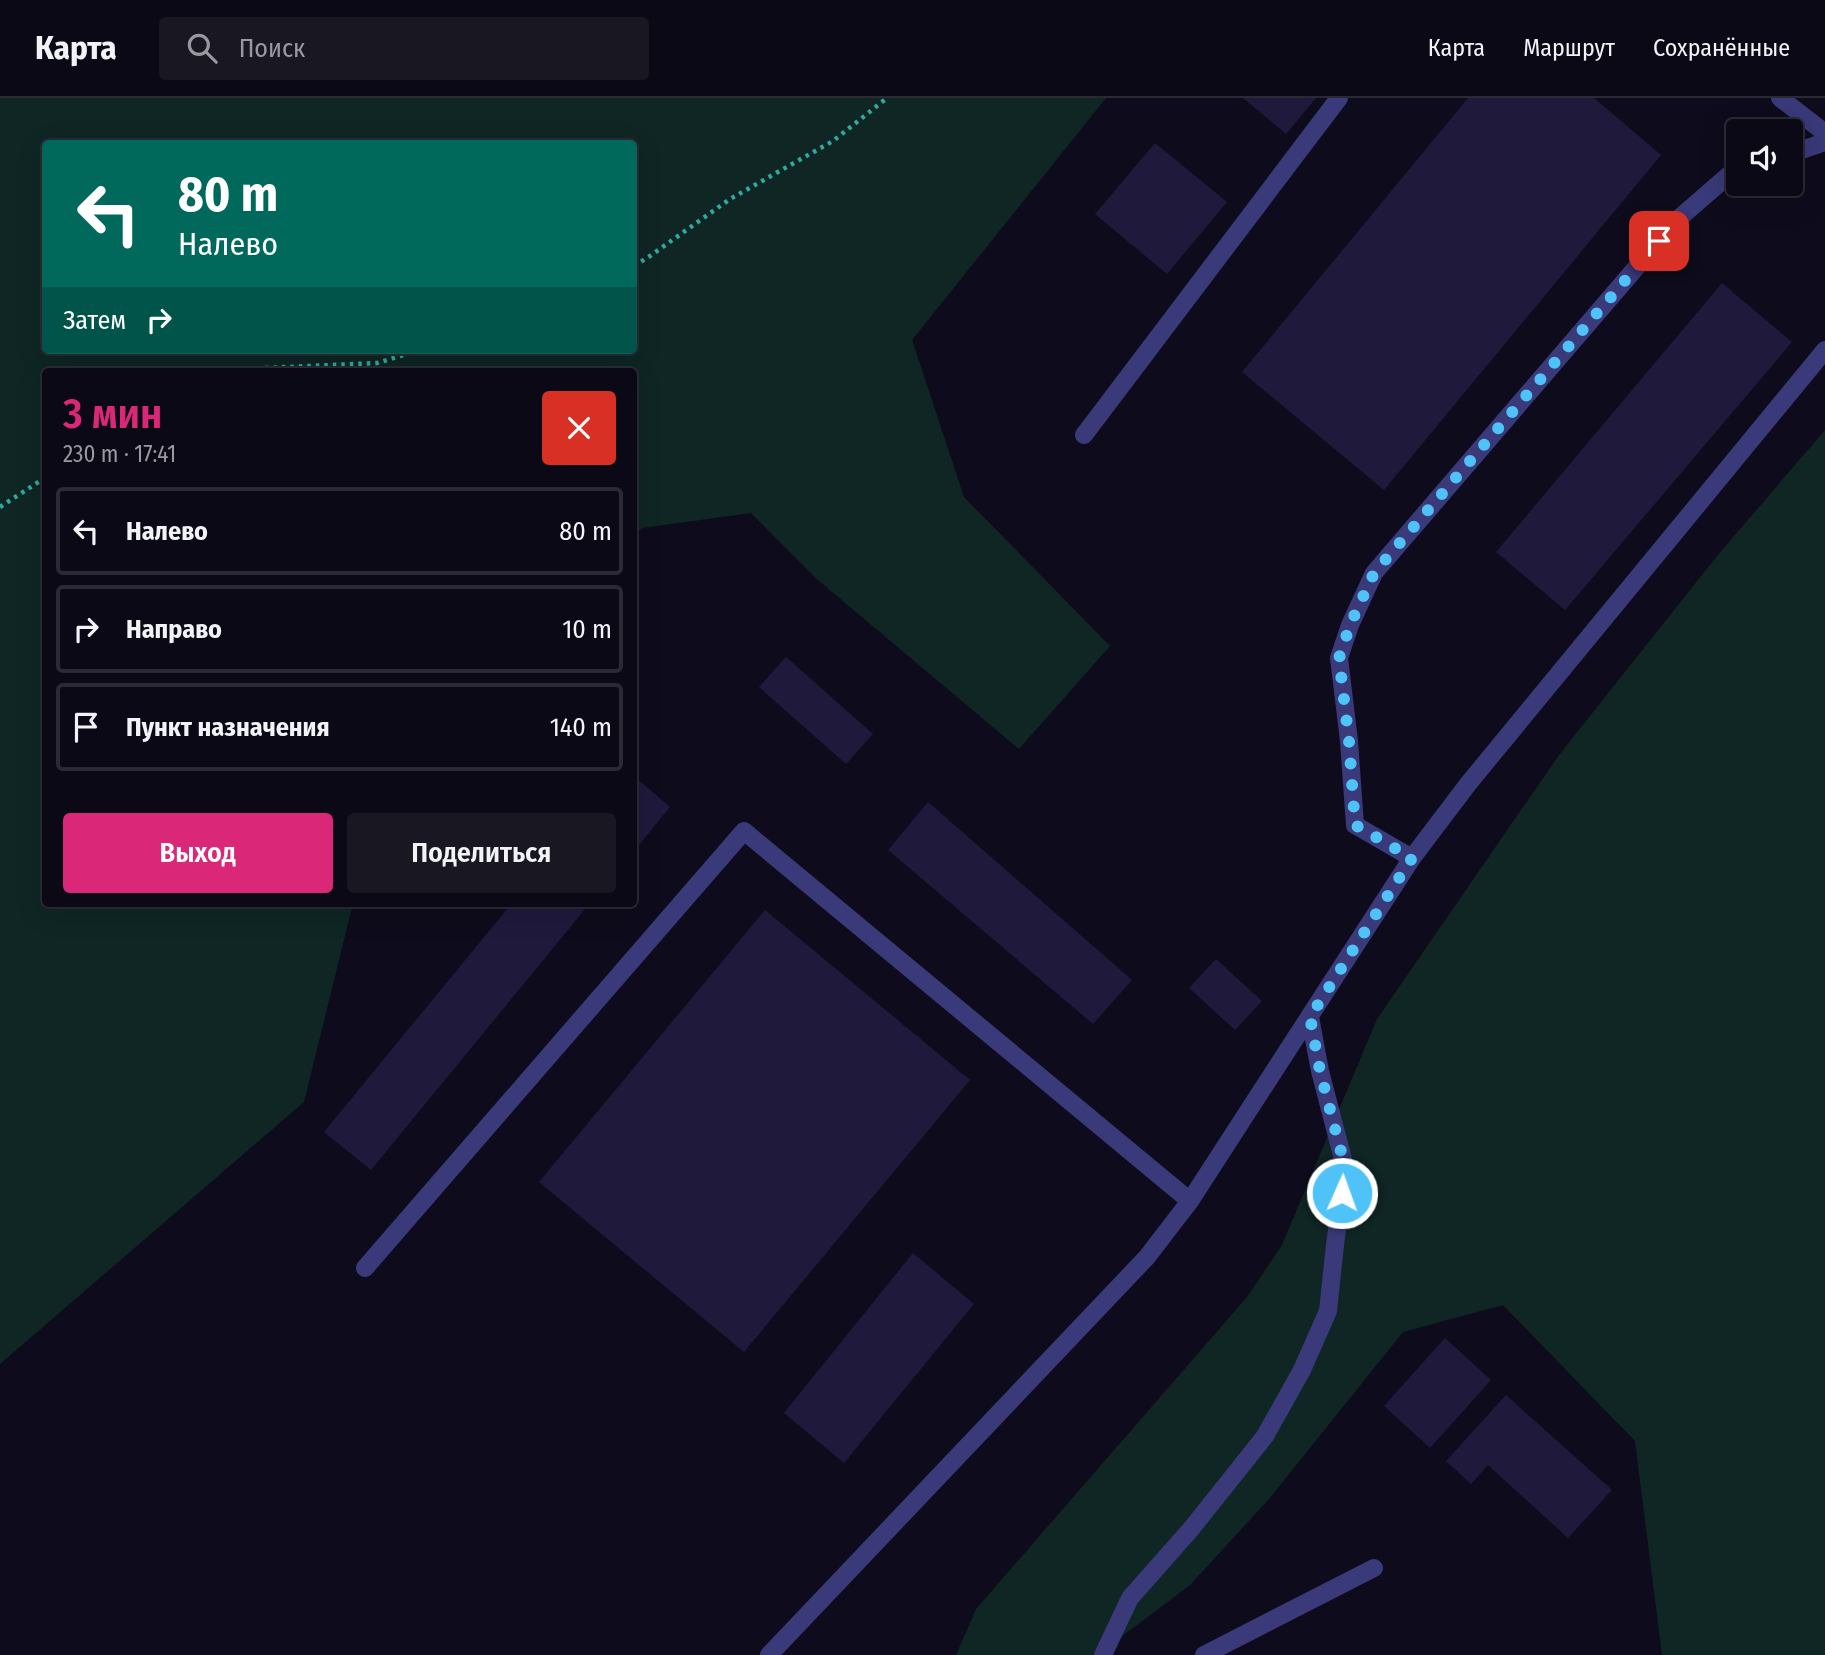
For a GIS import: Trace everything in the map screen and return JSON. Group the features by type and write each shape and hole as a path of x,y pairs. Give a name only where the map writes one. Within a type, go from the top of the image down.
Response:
{"lane":[{"path":"1084,435 1339,98"},
{"path":"1780,98 1825,133"},
{"path":"1803,150 1825,142"},
{"path":"1412,858 1355,825 1339,658 1350,625 1374,573 1677,220 1726,177"},
{"path":"769,1655 1147,1257 1190,1201 1412,858 1468,784 1825,350"},
{"path":"365,1268 744,831 1190,1201"},
{"path":"1103,1655 1130,1598 1191,1529 1265,1436 1302,1370 1328,1311 1345,1167 1320,1071 1310,1017"},
{"path":"1205,1655 1374,1568"}],"path":[{"path":"637,264 730,199 833,141 887,98"},
{"path":"265,368 377,363 407,354"},
{"path":"0,507 42,480"}],"green space":[{"path":"0,98 1106,98 912,340 964,497 1110,646 1019,749 819,581 751,513 642,528 637,532 637,368 42,368 42,907 352,907 304,1102 0,1364"},
{"path":"1825,430 1825,1655 1662,1655 1635,1441 1503,1305 1403,1332 1269,1499 1190,1585 1097,1655 956,1655 976,1609 1247,1297 1282,1245 1377,1019 1559,755 1717,556"}],"building":[{"path":"1243,98 1316,98 1286,134"},
{"path":"1468,98 1594,98 1661,155 1384,490 1242,372"},
{"path":"1155,143 1227,202 1167,274 1095,214"},
{"path":"1722,283 1792,342 1565,610 1496,552"},
{"path":"786,657 873,734 846,764 759,687"},
{"path":"637,779 670,807 637,847"},
{"path":"928,802 1132,980 1093,1024 888,850"},
{"path":"509,907 587,907 371,1170 324,1132"},
{"path":"765,910 970,1080 744,1352 539,1182"},
{"path":"1216,959 1262,1001 1235,1030 1189,988"},
{"path":"913,1253 974,1304 844,1463 784,1413"},
{"path":"1445,1338 1491,1380 1430,1448 1384,1406"},
{"path":"1506,1395 1612,1490 1568,1538 1488,1465 1471,1484 1446,1461"}],"route":[{"path":"1342,1193 1345,1167 1320,1071 1310,1017 1412,858 1355,825 1339,658 1350,625 1374,573 1659,241"}]}
